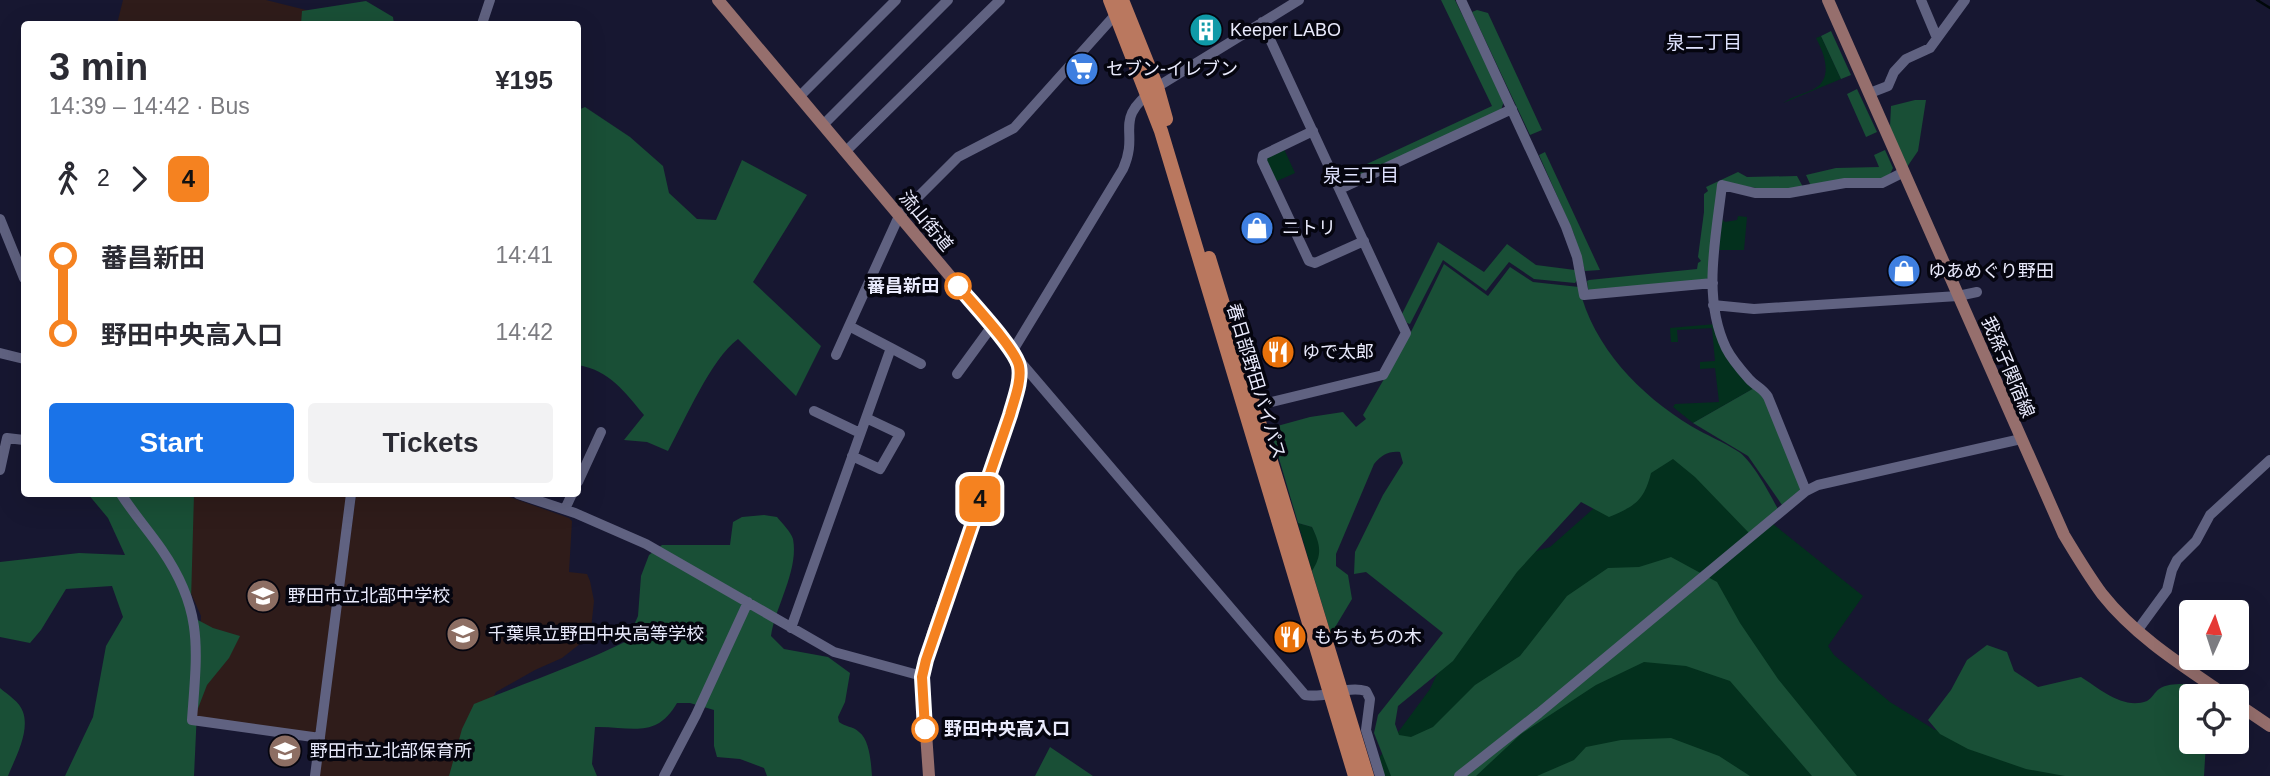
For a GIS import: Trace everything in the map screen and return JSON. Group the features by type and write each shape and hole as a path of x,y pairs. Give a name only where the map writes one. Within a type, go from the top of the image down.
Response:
{"highway":[{"name":"春日部野田バイパス","path":"1110,0 1152,91 1161,131 1336,693 1367,776"},
{"name":"春日部野田バイパス","path":"1122,0 1255,406 1336,693 1355,776"}],"main road":[{"name":"流山街道","path":"718,0 1013,352"},
{"name":"我孫子関宿線","path":"1828,0 2064,535 2102,593 2137,631 2210,684"},
{"path":"929,776 922,677 933,633 1016,395 1019,366 1013,352"},
{"path":"2249,712 2270,726"}],"street":[{"path":"483,21 490,0"},
{"path":"800,96 896,0"},
{"path":"823,125 948,0"},
{"path":"845,152 1000,0"},
{"path":"1299,0 1137,103 1129,118 1128,134 1131,146 1124,169 1013,352 1306,695 1316,697 1354,689 1366,691 1369,695 1366,730 1380,776"},
{"path":"1461,0 1569,234 1577,257 1584,295 1713,283"},
{"path":"1921,0 1937,38"},
{"path":"1870,93 1888,86 1894,72 1906,59 1930,48 1965,0"},
{"path":"836,355 899,216 958,157 1014,128 1116,15"},
{"path":"1255,406 1383,375 1406,333 1262,22"},
{"path":"1340,189 1512,109"},
{"path":"1313,131 1263,155 1262,161 1308,261 1312,263 1364,241"},
{"path":"1806,491 1768,397 1763,389 1751,381 1727,349 1713,305 1723,185 1755,192 1789,194 1845,183 1882,183 1904,172"},
{"path":"0,219 21,271"},
{"path":"1713,305 1754,309 1958,296 1977,292"},
{"path":"849,326 921,364"},
{"path":"957,374 992,326"},
{"path":"790,628 891,348"},
{"path":"0,352 21,358"},
{"path":"814,411 860,433"},
{"path":"852,456 880,469 900,434 866,418"},
{"path":"581,475 601,432"},
{"path":"0,470 7,438 21,440"},
{"path":"1459,776 1549,705 1806,491 1818,485 1891,467 2021,439"},
{"path":"2137,631 2166,590 2177,560 2196,541 2210,515 2270,460"},
{"path":"123,497 173,567 185,589 194,617 197,639 192,720 320,738"},
{"path":"315,776 351,497"},
{"path":"540,497 646,544 834,652 922,677"},
{"path":"565,509 571,497"},
{"path":"664,776 696,715 748,602"}],"shaded area":[{"path":"123,0 266,0 322,14 322,21 118,21"},
{"name":"野田市立北部中学校","path":"128,497 348,497 316,731 313,733 199,718 196,715 201,616 183,575"},
{"name":"千葉県立野田中央高等学校","path":"356,497 510,497 569,518 572,521 569,572 587,574 590,581 594,601 591,629 585,640 562,658 496,692 483,716 477,776 319,776"}],"green space":[{"path":"1441,0 1455,0 1504,101 1501,110 1350,181 1342,178 1341,176 1492,106"},
{"path":"366,1 393,17 394,21 301,21 302,11"},
{"path":"1477,10 1488,13 1542,130 1530,135 1472,12"},
{"path":"1831,31 1851,75 1841,79 1821,36"},
{"path":"1821,36 1841,79 1783,103 1814,89 1824,78 1826,65 1816,38"},
{"path":"1857,89 1877,132 1866,137 1847,94"},
{"path":"1926,100 1918,151 1907,167 1890,127 1891,106"},
{"path":"585,107 630,137 663,166 669,193 697,219 716,220 742,160 807,195 753,282 821,346 796,396 738,339 708,375 668,451 647,442 624,440 644,415 623,390 607,377 581,366 581,109"},
{"path":"1284,149 1295,173 1275,182 1266,161 1268,157"},
{"path":"1885,150 1893,168 1890,174 1881,179 1811,186 1806,175 1836,168 1879,167 1874,155"},
{"path":"1545,152 1600,270 1585,271 1574,234 1539,155"},
{"path":"1738,172 1747,177 1797,176 1803,187 1771,189 1719,181 1709,277 1705,280 1591,291 1588,289 1589,280 1697,269 1701,261 1698,257 1704,194 1708,191 1706,187"},
{"path":"1738,216 1747,217 1744,250 1719,250 1722,219 1725,222 1737,220"},
{"path":"1438,242 1484,272 1507,244 1536,265 1575,270 1577,280 1575,283 1534,279 1509,262 1486,291 1443,260 1410,324 1407,323 1402,314"},
{"path":"1444,264 1488,296 1510,267 1533,282 1579,287 1595,330 1621,367 1672,414 1739,452 1761,479 1778,509 1750,534 1695,477 1673,459 1651,473 1645,490 1637,501 1618,513 1609,517 1581,502 1517,572 1453,661 1398,706 1395,724 1399,735 1411,737 1433,727 1475,685 1520,656 1567,596 1608,568 1639,567 1671,557 1717,582 1740,623 1778,679 1857,776 1812,776 1730,681 1686,666 1644,662 1596,685 1521,734 1476,776 1391,776 1374,733 1378,715 1443,633 1366,572 1354,574 1355,552 1383,495 1403,463 1400,452 1386,454 1374,464 1336,554 1336,566 1348,575 1352,599 1331,634 1312,571 1319,554 1317,539 1312,527 1298,523 1270,428 1310,417 1343,412 1356,427 1366,419 1363,415 1408,338"},
{"path":"1716,324 1756,387 1693,423 1673,407 1675,404 1719,402 1715,368 1700,369 1700,362 1715,361 1712,328 1677,330 1678,342 1671,342 1670,328"},
{"path":"1756,387 1760,390 1803,488 1782,505 1748,456 1693,423"},
{"path":"1672,439 1740,453 1778,509 1455,776 1384,776 1379,758 1430,689 1442,663 1530,553 1550,547"},
{"path":"90,497 194,497 191,601 196,619 213,628 240,636 229,658 207,685 197,711 194,776 65,776 93,717 106,646 123,617 112,586 66,589 30,643 0,637 0,562 79,553 125,555 108,518"},
{"path":"742,517 777,517 784,525 792,536 794,551 790,576 771,636 784,649 828,657 850,673 839,722 863,736 869,752 872,776 767,776 764,768 740,759 717,757 714,746 714,710 690,703 677,703 669,715 651,727 595,727 592,764 597,776 449,776 462,729 474,704 627,641 638,616 641,576 649,555 662,545 730,545 733,522"},
{"path":"1298,523 1312,527 1319,544 1319,559 1312,571"},
{"path":"1773,524 1863,596 1828,646 1834,655 1890,702 1935,730 2162,776 1464,776"},
{"path":"1987,645 2007,652 2014,671 2038,687 2081,677 2112,697 2129,703 2147,701 2159,689 2179,684 2179,754 2205,754 2204,776 2065,776 2026,769 1968,749 1940,734 1928,720 1951,690 1967,660"},
{"path":"0,688 19,705 25,720 21,745 8,776 0,776"},
{"path":"1671,738 1719,756 1750,776 1537,776 1574,760 1586,747 1621,740"},
{"path":"1050,747 1093,776 1035,776"}],"waterway":[{"path":"2257,0 2270,8"}],"bus line":[{"name":"4","path":"925,729 922,677 933,633 1010,415 1019,376 1019,366 1013,352 958,286"}],"place":[{"name":"Keeper LABO","path":"1206,30"},
{"name":"セブン-イレブン","path":"1082,69"},
{"name":"ニトリ","path":"1257,228"},
{"name":"ゆあめぐり野田","path":"1904,271"},
{"name":"蕃昌新田","path":"958,286"},
{"name":"ゆで太郎","path":"1278,352"},
{"name":"野田市立北部中学校","path":"263,596"},
{"name":"千葉県立野田中央高等学校","path":"463,634"},
{"name":"もちもちの木","path":"1290,637"},
{"name":"野田中央高入口","path":"925,729"},
{"name":"野田市立北部保育所","path":"285,751"}],"district":[{"name":"泉二丁目","path":"1704,42"},
{"name":"泉三丁目","path":"1361,175"}]}
